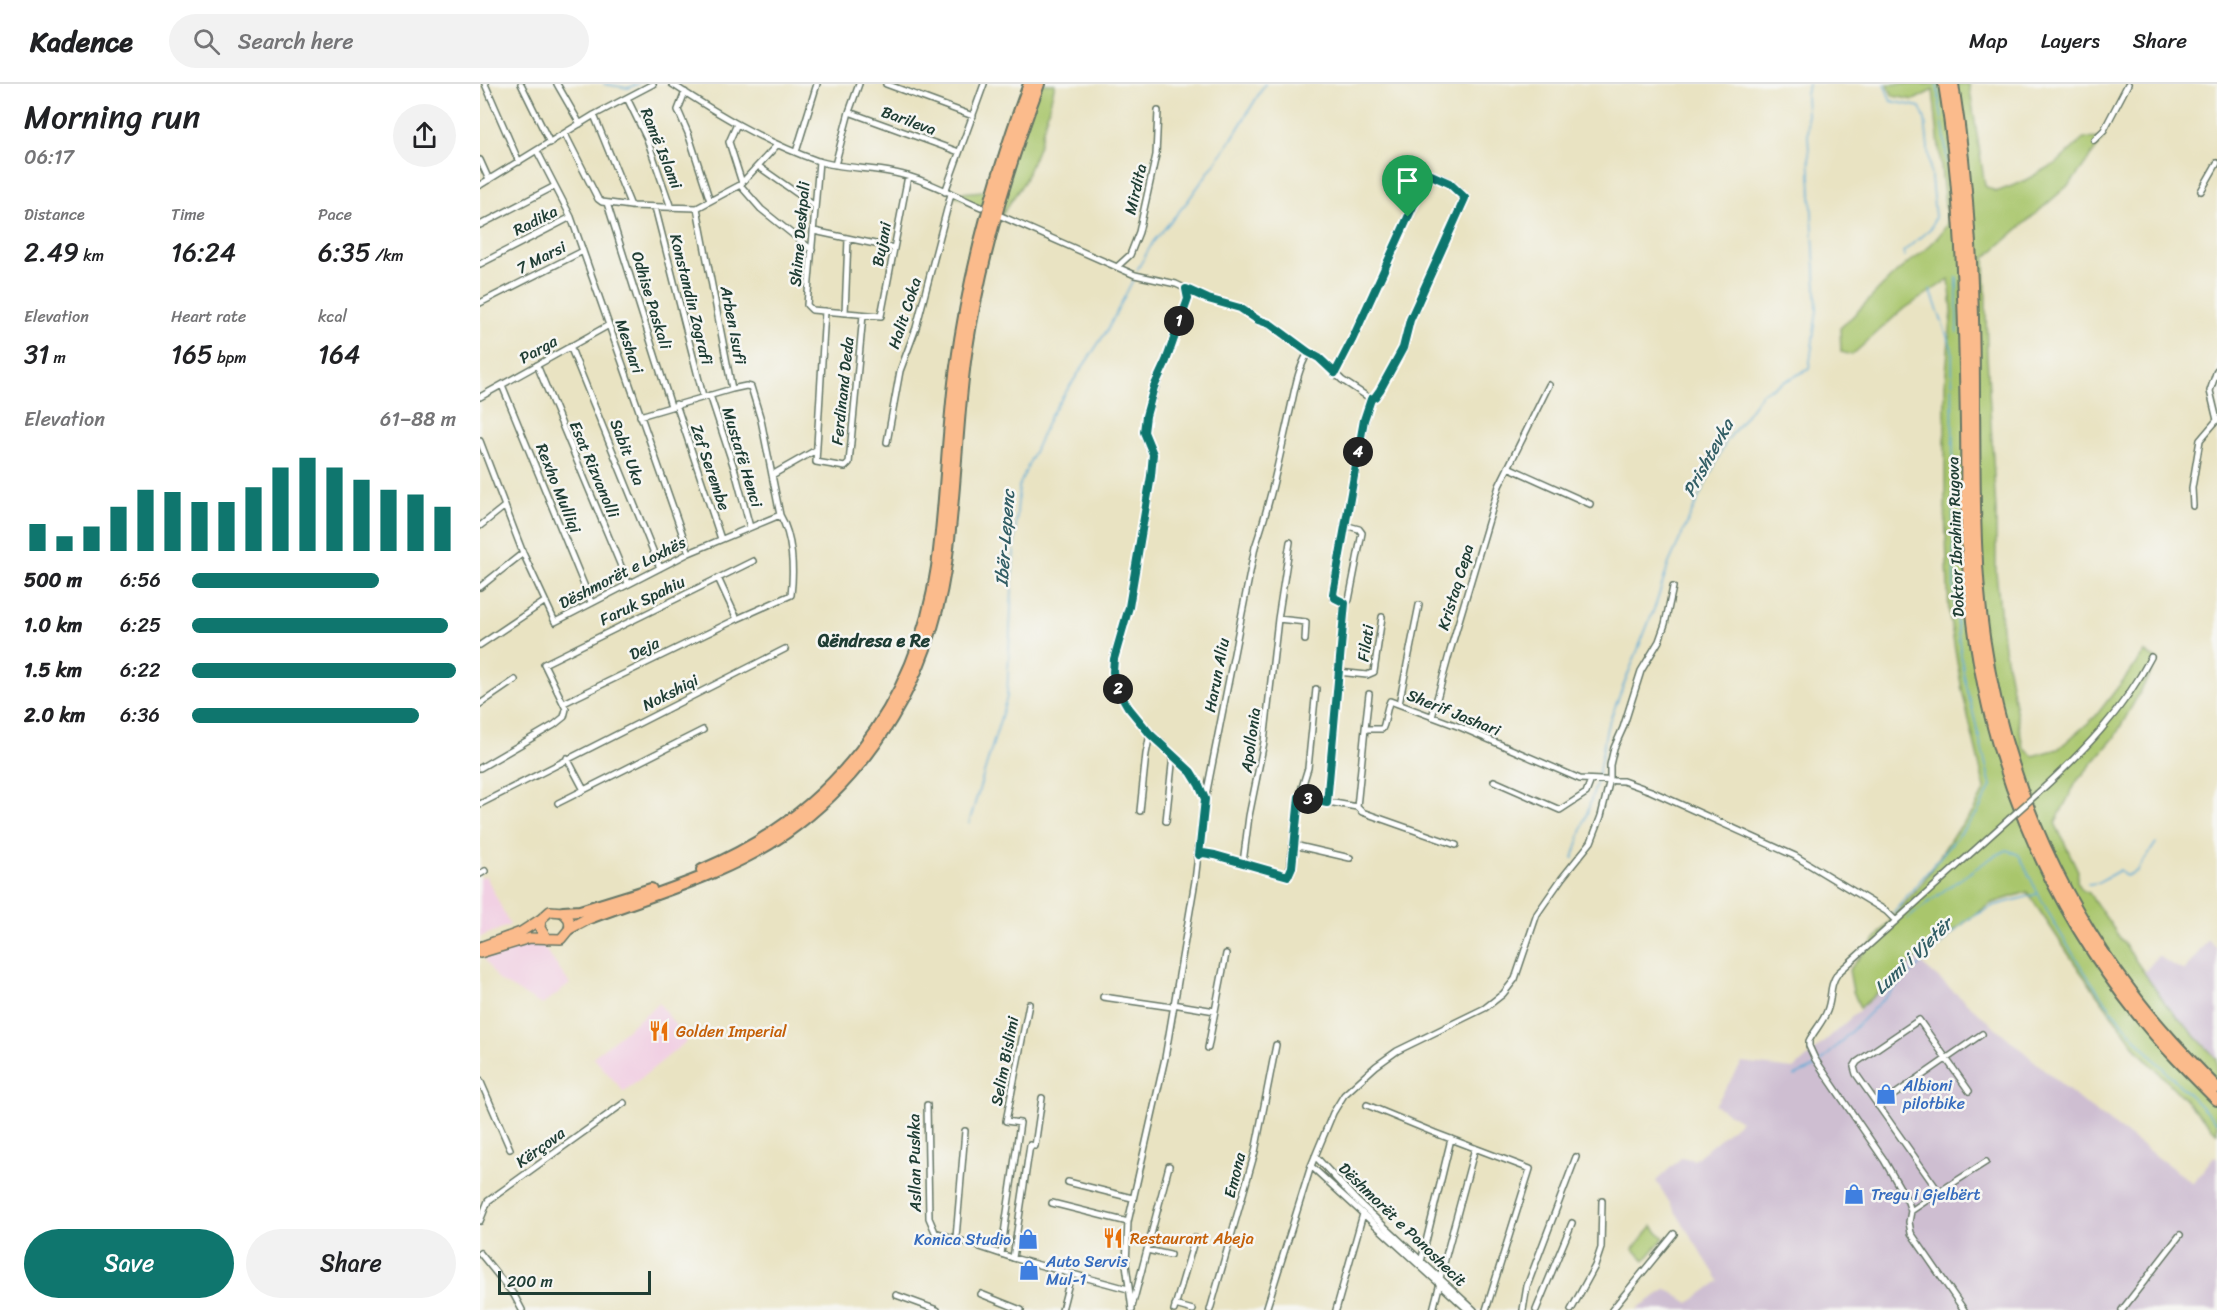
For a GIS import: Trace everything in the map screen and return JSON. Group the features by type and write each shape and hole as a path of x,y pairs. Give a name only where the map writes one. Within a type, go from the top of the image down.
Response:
{"highway":[{"path":"562,912 573,913 698,872 767,837 805,809 839,777 872,737 890,708 915,656 932,599 939,552 956,369 967,297 993,190 1029,84"},
{"path":"570,928 599,914 714,873 748,857 778,838 810,815 844,782 877,742 896,712 922,659 939,602 948,552 964,370 977,288 999,202 1038,84"},
{"name":"Doktor Ibrahim Rugova","path":"1944,84 1956,170 1963,256 1968,570 1976,648 1994,732 2026,827 2071,917 2140,1018 2217,1100"},
{"name":"Doktor Ibrahim Rugova","path":"1953,84 1965,170 1971,245 1976,517 1980,601 1988,666 2003,729 2014,768 2038,831 2064,886 2084,921 2146,1011 2217,1088"}],"main road":[{"path":"480,947 529,928 550,911 562,912 569,919 570,928 561,939 530,938 480,953"},
{"path":"541,920 541,932 547,939"}],"street":[{"path":"485,84 519,162"},
{"path":"521,84 550,143"},
{"path":"557,84 580,124"},
{"path":"480,185 580,124 653,84"},
{"path":"672,84 737,124 777,145 835,165 908,176 981,207"},
{"path":"796,152 818,84"},
{"path":"835,165 859,84"},
{"path":"886,84 973,116"},
{"name":"Halit Coka","path":"887,442 900,371 916,328 959,152 984,84"},
{"path":"2094,140 2104,130 2128,84"},
{"path":"685,93 678,108 710,201"},
{"name":"Ramë Islami","path":"627,98 647,139 671,208"},
{"name":"Mirdita","path":"1118,266 1130,255 1139,232 1156,155 1158,111"},
{"name":"Barileva","path":"849,112 959,152"},
{"path":"594,116 631,206"},
{"path":"737,124 729,142 741,184 761,209 812,250"},
{"path":"565,134 598,199 631,206 697,208 741,184 777,145"},
{"name":"Meshari","path":"537,151 571,217 689,553"},
{"path":"480,159 489,180"},
{"name":"Shime Deshpali","path":"819,161 807,305 810,310 825,311"},
{"path":"2201,191 2217,163"},
{"path":"758,166 815,206"},
{"path":"1335,373 1425,180 1431,175 1449,183 1465,195 1465,200 1410,320 1403,348 1380,390 1371,399 1364,420 1333,594 1335,598 1345,603"},
{"name":"Bujani","path":"863,315 880,316 908,176"},
{"path":"480,225 555,186"},
{"name":"Odhise Paskali","path":"607,202 673,405"},
{"name":"Konstandin Zografi","path":"655,207 703,396"},
{"name":"Arben Isufi","path":"640,416 732,388 697,208"},
{"path":"1001,216 1142,277 1176,284 1208,299 1240,308 1276,328 1371,399"},
{"name":"Radika","path":"480,264 571,217"},
{"path":"814,231 894,248"},
{"path":"845,313 848,238"},
{"name":"7 Marsi","path":"480,303 583,251"},
{"path":"1186,289 1188,299 1166,361 1154,387 1146,416 1144,432 1153,454 1151,476 1129,607 1114,659 1113,672 1124,701 1150,734 1191,772 1205,799"},
{"path":"825,311 863,315"},
{"name":"Ferdinand Deda","path":"825,311 816,462 845,467 848,465 863,315"},
{"name":"Parga","path":"480,397 609,325"},
{"name":"Sabit Uka","path":"570,346 660,568"},
{"name":"Harun Aliu","path":"1132,1309 1128,1290 1126,1249 1128,1222 1165,1058 1199,855 1205,799 1255,547 1266,513 1294,392 1308,352"},
{"name":"Esat Rizvanolli","path":"537,365 628,584"},
{"path":"2193,506 2192,488 2200,440 2217,420 2210,391 2217,370"},
{"name":"Rexho Mulliqi","path":"502,385 591,602"},
{"name":"Kristaq Cepa","path":"1432,717 1499,486 1548,385"},
{"path":"732,388 749,386 752,389 780,515"},
{"name":"Mustafë Henci","path":"710,395 750,526"},
{"name":"Zef Serembe","path":"673,405 721,538"},
{"name":"Dëshmorët e Loxhës","path":"480,441 523,553 555,622 689,553 780,515"},
{"path":"772,475 816,450"},
{"path":"1508,467 1590,504"},
{"path":"480,526 506,506"},
{"name":"Deja","path":"564,703 791,595 792,558 780,515"},
{"path":"1327,803 1345,603 1349,600 1362,532 1359,528 1344,525"},
{"name":"Apollonia","path":"1243,863 1249,816 1263,751 1278,619 1290,542"},
{"path":"480,587 523,553"},
{"name":"Faruk Spahiu","path":"564,703 544,664 753,561"},
{"path":"718,578 737,619"},
{"path":"1266,1310 1315,1156 1333,1113 1351,1088 1397,1051 1485,1008 1503,994 1515,979 1537,914 1591,842 1601,816 1610,779 1614,748 1623,728 1641,670 1659,641 1673,587"},
{"path":"480,645 544,602"},
{"path":"1399,704 1419,605"},
{"name":"Filati","path":"1338,672 1367,675 1374,672 1382,617"},
{"path":"1278,619 1306,622 1305,640"},
{"name":"Nokshiqi","path":"480,804 785,649"},
{"path":"1964,1310 1910,1229 1911,1211 1908,1202 1884,1160 1820,1066 1809,1046 1811,1037 1827,1010 1831,986 1838,973 2083,751 2110,721 2151,657"},
{"path":"480,704 515,680"},
{"path":"1199,855 1203,853 1215,855 1288,876 1292,867 1299,797 1308,768 1316,689"},
{"path":"1357,807 1368,694"},
{"name":"Sherif Jashari","path":"1365,729 1382,729 1385,726 1385,711 1390,701 1580,780 1610,779 1631,783 1795,856 1886,911 1896,921"},
{"path":"480,768 560,721 566,713 564,703"},
{"path":"558,803 703,730"},
{"path":"1140,811 1150,734"},
{"path":"1166,821 1173,755"},
{"path":"567,758 584,790"},
{"path":"1494,781 1560,810 1586,793 1596,780"},
{"path":"1299,797 1357,807 1362,812 1456,845"},
{"path":"1294,845 1350,858"},
{"path":"1208,1048 1226,954"},
{"path":"1103,997 1215,1011"},
{"name":"Selim Bislimi","path":"1001,1254 1020,1123 1006,1121 1029,1004"},
{"path":"1939,1192 1855,1072 1855,1064 1918,1020 1969,1091"},
{"path":"1878,1106 1982,1034"},
{"name":"Emona","path":"1210,1310 1255,1152 1276,1045"},
{"path":"480,1080 510,1149"},
{"path":"1013,1258 1030,1145 1035,1146 1042,1098"},
{"name":"Kërçova","path":"480,1221 488,1201 624,1103"},
{"name":"Asllan Pushka","path":"927,1105 929,1223 935,1232 1013,1258 1128,1290"},
{"path":"1367,1105 1530,1169 1486,1310"},
{"path":"956,1238 965,1131"},
{"path":"1420,1263 1451,1139"},
{"path":"1433,1310 1475,1149"},
{"name":"Dëshmorët e Ponoshecit","path":"1315,1156 1363,1214 1472,1310"},
{"path":"1522,1310 1527,1286 1575,1157"},
{"path":"1911,1211 1986,1162"},
{"path":"1132,1309 1169,1166"},
{"name":"Dëshmorët e Ponoshecit","path":"1311,1167 1348,1196 1420,1263"},
{"path":"1068,1182 1132,1198"},
{"path":"1571,1310 1595,1266 1601,1248 1602,1201"},
{"path":"1052,1203 1128,1222"},
{"path":"1336,1310 1363,1214"},
{"path":"1536,1310 1572,1223"},
{"path":"1612,1310 1674,1234"},
{"path":"2121,1310 2180,1235"},
{"path":"1193,1310 1175,1308 1195,1238"},
{"path":"1147,1250 1170,1255"},
{"path":"480,1253 503,1280 522,1310"},
{"path":"1062,1310 1071,1275"},
{"path":"981,1294 1021,1310"},
{"path":"896,1295 937,1310"}],"shaded area":[{"path":"486,876 510,925 480,937 480,878"},
{"path":"2208,940 2217,948 2217,1133 2140,1053 2110,1013 2158,956 2184,971"},
{"path":"540,942 570,984 542,1005 498,980 484,958 528,943"},
{"path":"1916,959 2081,1101 2193,1183 2214,1156 2217,1158 2217,1310 1637,1310 1667,1289 1689,1303 1719,1281 1656,1181 1682,1157 1694,1160 1741,1121 1715,1105 1742,1063 1794,1069"},
{"path":"659,1003 687,1041 624,1092 593,1057"}],"green space":[{"path":"1029,84 1055,84 1039,145 1024,182 1001,216 951,194 993,190"},
{"path":"1887,84 1969,84 1985,186 1996,192 2020,183 2057,163 2084,138 2103,139 2072,182 1985,258 1987,356 1996,511 1996,572 2004,648 2023,747 2033,756 2058,749 2095,717 2145,652 2158,660 2114,738 2077,781 2055,823 2078,871 2077,881 2082,890 2089,893 2167,1006 2217,1059 2217,1133 2140,1053 2080,971 2027,892 1990,904 1916,959 1860,1008 1853,991 1849,970 1923,882 1954,834 1973,812 1985,789 1962,690 1949,614 1945,511 1945,383 1952,309 1949,279 1901,311 1852,355 1841,352 1840,328 1897,272 1931,244 1947,224 1933,90 1914,100 1893,96"},
{"path":"1652,1226 1664,1238 1645,1260 1633,1249"}],"waterway":[{"name":"Ibër-Lepenc","path":"604,84 628,88 638,84"},
{"name":"Ibër-Lepenc","path":"1137,270 1153,242 1187,202 1230,142 1265,84"},
{"name":"Prishtevka","path":"1573,858 1597,781 1607,727 1656,604 1669,563 1699,497 1726,442 1762,393 1809,369 1817,310 1806,95 1808,84"},
{"path":"1884,84 1891,101 1920,107 1925,119 1935,217 1931,228 1903,252 1905,256"},
{"path":"1937,84 1955,229"},
{"path":"1957,277 1957,333"},
{"name":"Ibër-Lepenc","path":"969,823 1007,697 1019,486 1050,416 1108,329 1134,278"},
{"path":"1893,913 1978,812 1991,786 1964,676 1954,604 1952,349 1930,289"},
{"name":"Lumi i Vjetër","path":"2088,884 2097,883 2120,870 2126,876 2137,871 2156,843"},
{"path":"1907,919 1991,858 2007,850 2019,855 2059,930 2105,1001 2145,1049 2217,1123"},
{"name":"Lumi i Vjetër","path":"1821,1062 1967,920 1993,906 2037,894"},
{"name":"Lumi i Vjetër","path":"1795,1076 1816,1066"}],"place":[{"name":"Golden Imperial","path":"659,1031"},
{"name":"Albioni pilotbike","path":"1886,1094"},
{"name":"Tregu i Gjelbërt","path":"1854,1194"},
{"name":"Restaurant Abeja","path":"1113,1238"},
{"name":"Konica Studio","path":"1028,1239"},
{"name":"Auto Servis Mul-1","path":"1029,1270"}],"district":[{"name":"Qëndresa e Re","path":"874,641"}],"route":[{"path":"1435,175 1465,195 1465,200 1410,320 1403,348 1380,390 1371,399 1364,420 1336,565 1333,594 1335,598 1345,603 1327,803 1299,797 1292,867 1288,876 1224,857 1203,853 1199,855 1205,799 1199,785 1191,772 1150,734 1128,707 1117,688 1113,672 1114,659 1129,607 1143,534 1153,458 1144,436 1146,416 1154,387 1166,361 1188,299 1186,289 1208,299 1240,308 1258,320 1270,324 1319,358 1335,373 1408,217 1428,176 1435,175"}]}
